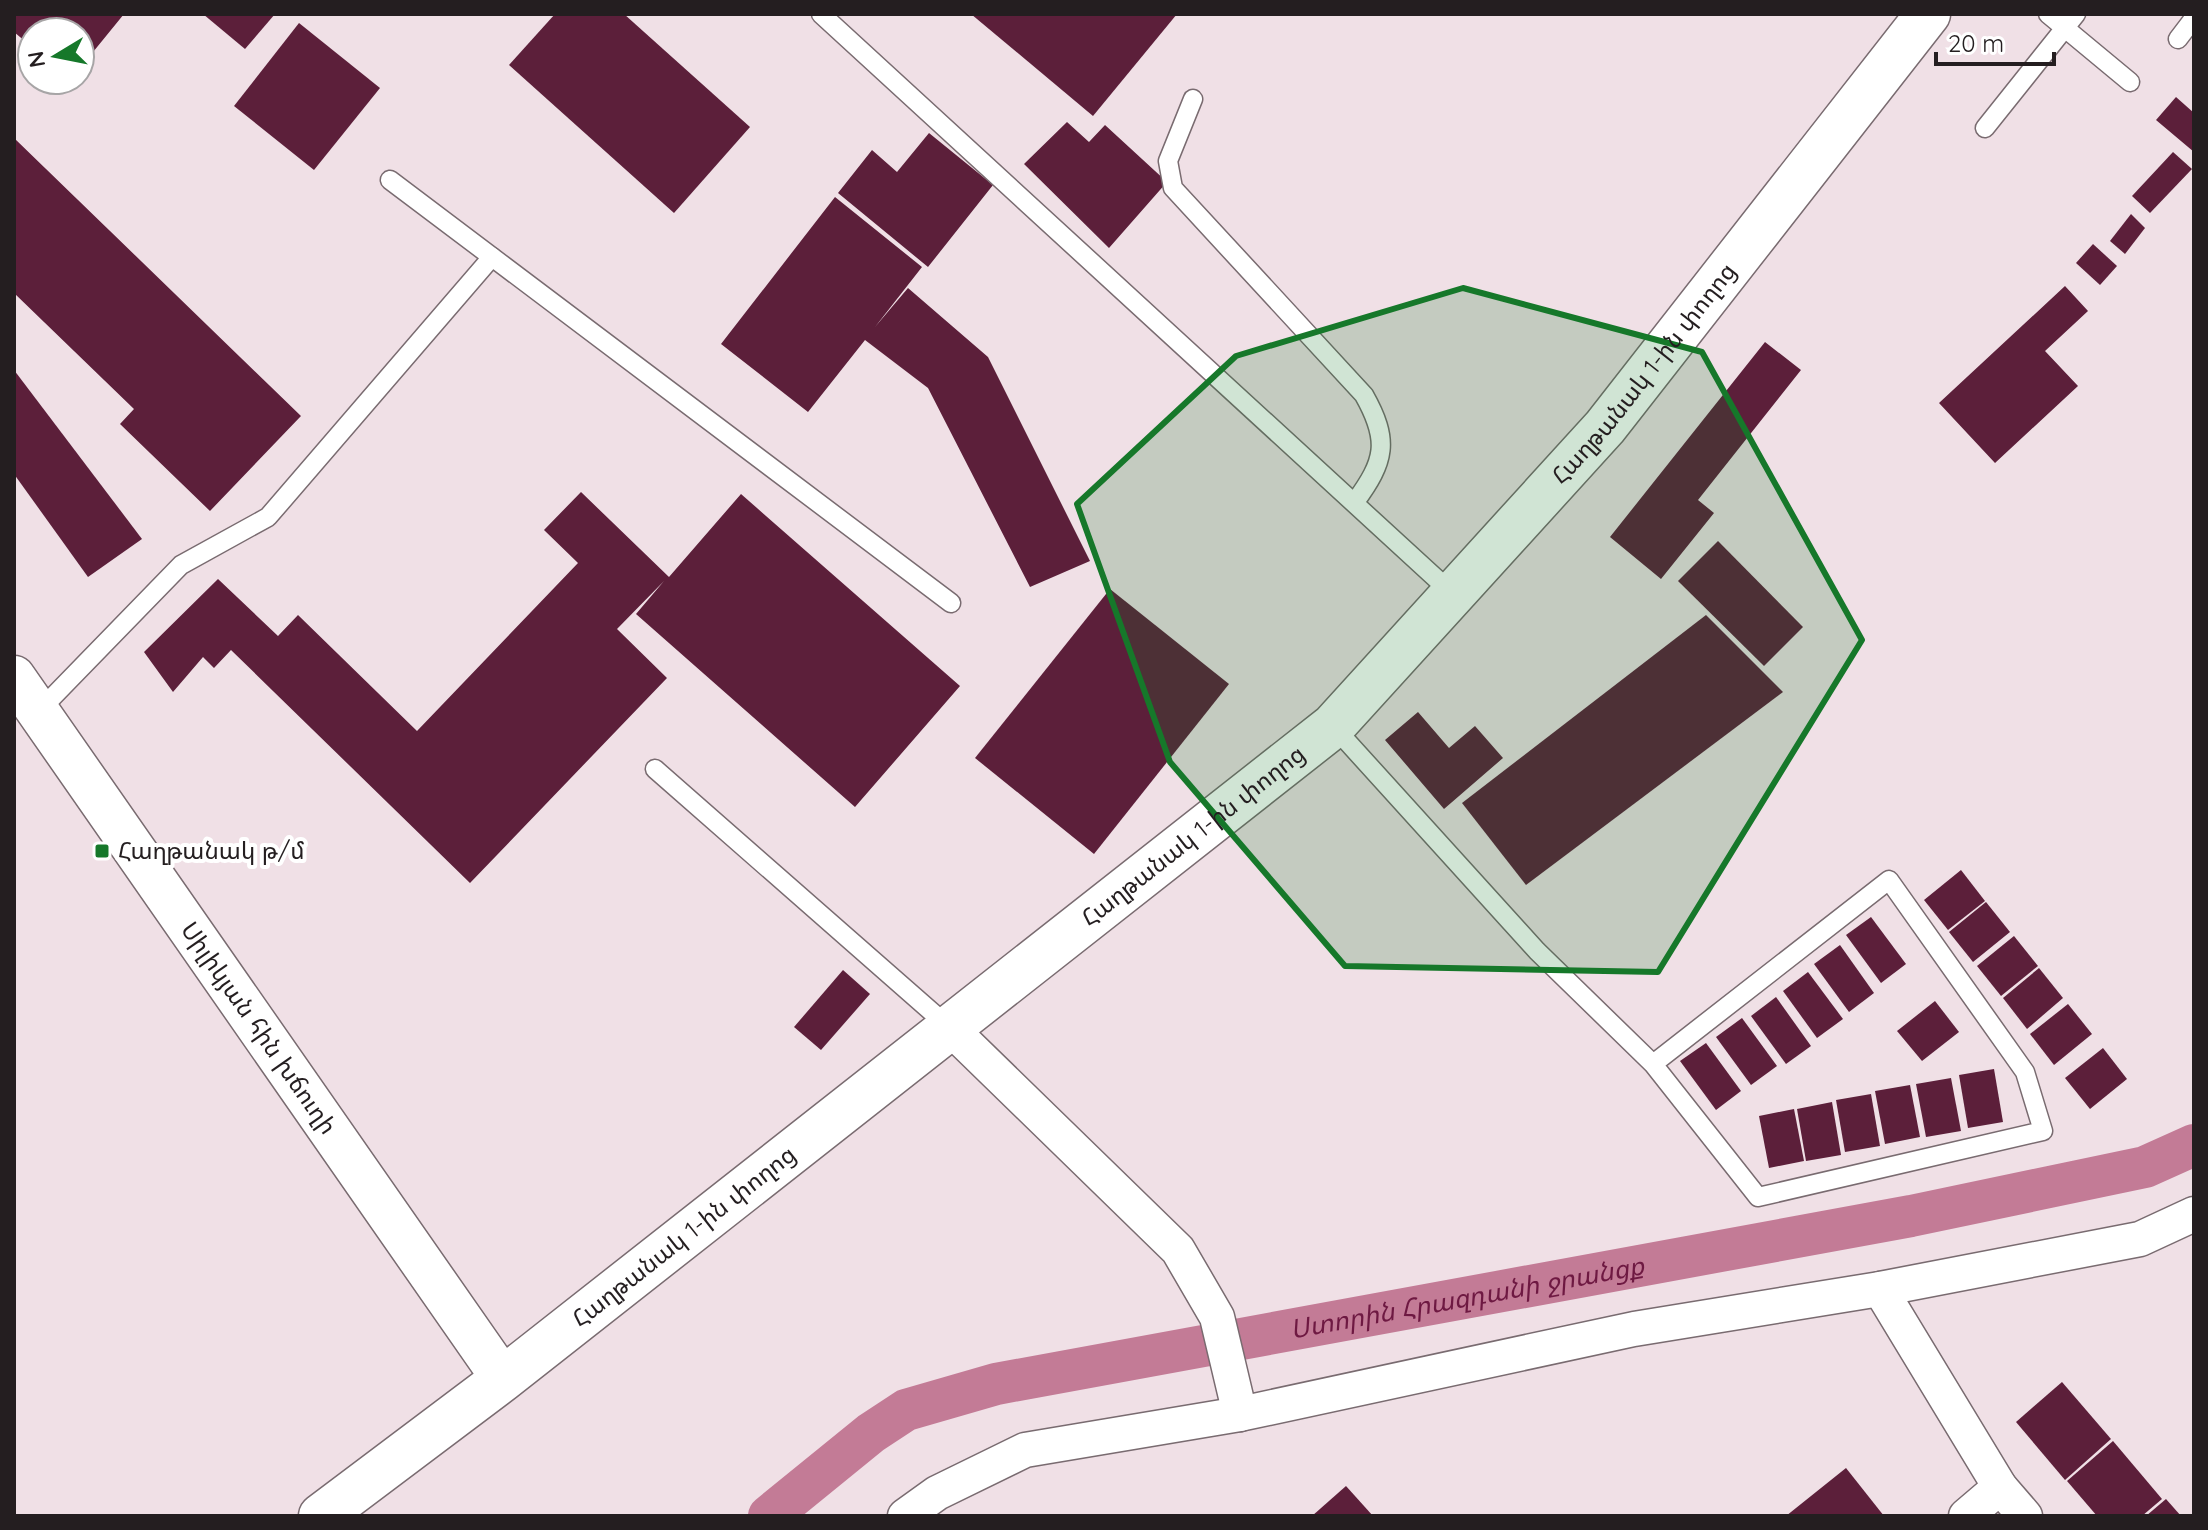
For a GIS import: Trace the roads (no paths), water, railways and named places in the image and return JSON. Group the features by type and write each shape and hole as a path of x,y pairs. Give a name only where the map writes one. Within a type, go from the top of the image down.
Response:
{"main road":[{"name":"Հաղթանակ 1-ին փողոց","path":"321,1516 503,1379 1333,726 1455,596 1605,427 1928,14"}],"street":[{"name":"Սիլիկյան հին խճուղի","path":"14,677 503,1379"},
{"path":"949,1027 1178,1250 1217,1317 1240,1414"},
{"path":"905,1516 937,1493 1025,1450 1240,1414 1634,1329 1880,1289 2140,1239 2194,1214"},
{"path":"1880,1289 2000,1487 2025,1516"},
{"path":"1966,1516 2000,1487"}],"lane":[{"path":"821,14 1455,596"},
{"path":"2048,14 2071,21 2130,82"},
{"path":"2178,39 2194,18"},
{"path":"1985,128 2071,21"},
{"path":"1193,99 1168,161 1173,188 1364,395 1379,421 1382,448 1377,471 1355,502"},
{"path":"390,180 951,603"},
{"path":"38,712 181,565 268,517 492,257"},
{"path":"1333,726 1537,951 1653,1064 1758,1197 2043,1131 2025,1072 1889,880 1653,1064"},
{"path":"655,769 949,1027"}],"waterway":[{"name":"Ստորին Հրազդանի ջրանցք","path":"769,1516 871,1433 906,1410 996,1384 1911,1216 2145,1167 2194,1145"}],"place":[{"name":"Հաղթանակ թ/մ","path":"102,851"}]}
